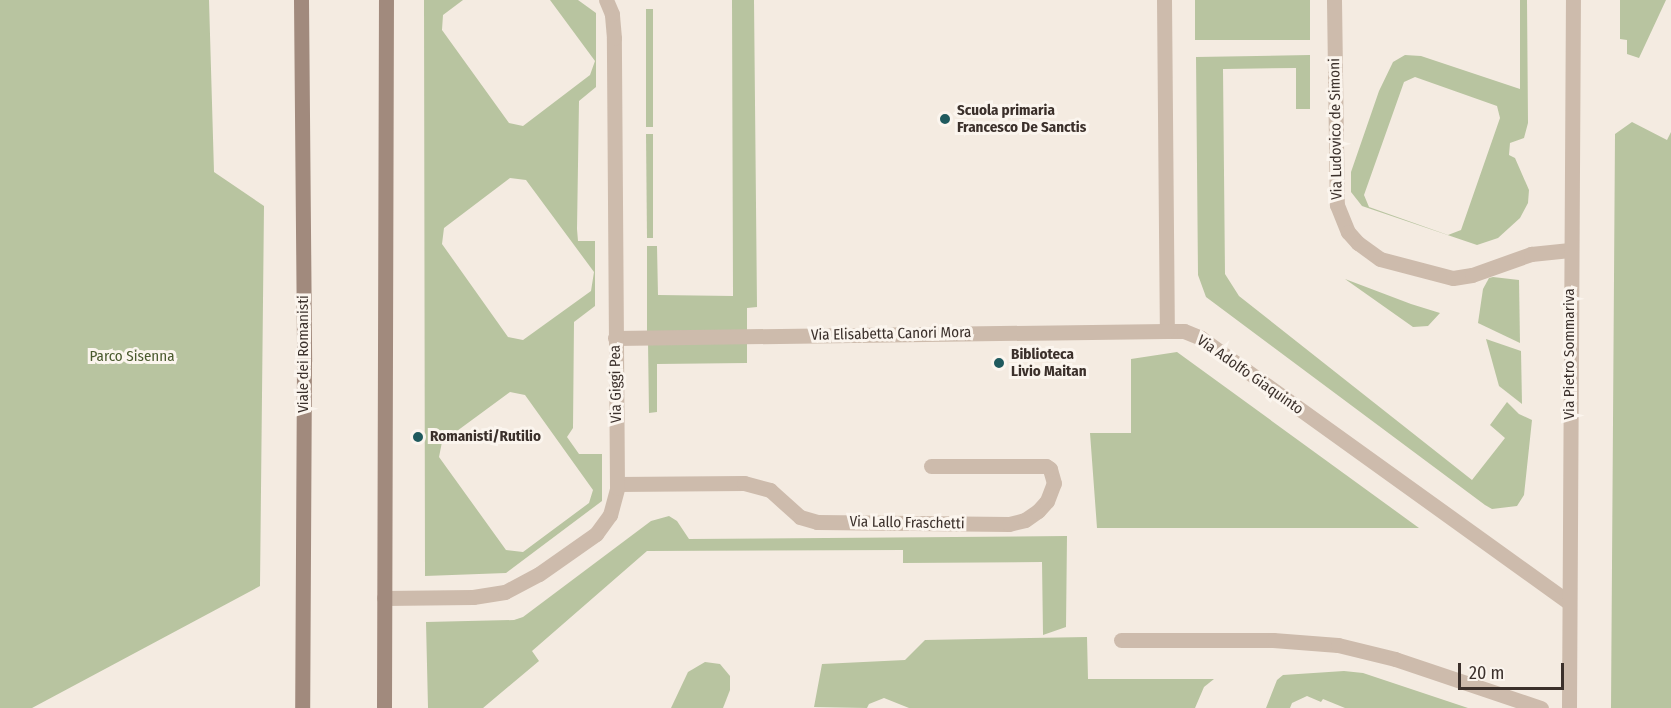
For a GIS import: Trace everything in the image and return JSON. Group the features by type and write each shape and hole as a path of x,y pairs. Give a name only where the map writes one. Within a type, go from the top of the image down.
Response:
{"street":[{"name":"Viale dei Romanisti","path":"301,0 304,337 302,708"},
{"path":"384,708 386,0"},
{"name":"Via Giggi Pea","path":"384,598 482,596 505,592 519,586 596,534 604,525 615,502 617,484 614,38 612,14 606,0"},
{"path":"1164,0 1167,331"},
{"name":"Via Ludovico de Simoni","path":"1334,0 1337,205 1341,218 1358,243 1380,259 1453,278 1472,275 1531,254 1570,250"},
{"name":"Via Pietro Sommariva","path":"1569,708 1573,0"},
{"name":"Via Elisabetta Canori Mora","path":"615,338 1167,331"},
{"name":"Via Adolfo Giaquinto","path":"1167,331 1184,331 1201,338 1569,602"},
{"name":"Via Lallo Fraschetti","path":"617,484 744,483 770,490 800,517 818,522 1009,524 1025,520 1038,511 1047,501 1054,483 1050,469 1046,466 931,466"},
{"path":"1121,640 1273,640 1338,645 1395,659 1541,708"}],"green space":[{"name":"Parco Sisenna","path":"0,0 209,0 214,172 264,206 260,586 32,708 0,708"},
{"path":"424,0 463,0 443,15 442,30 509,123 523,126 590,75 595,61 550,0 578,0 596,13 596,87 579,101 577,229 578,241 595,241 595,306 574,322 573,428 567,437 579,454 602,454 602,501 506,573 425,576","holes":["510,178 526,180 594,272 591,291 523,340 508,337 442,244 444,228","510,392 525,395 593,490 589,503 523,552 506,550 439,457 442,442"]},
{"path":"732,0 754,0 757,307 747,308 747,331 647,333 647,246 657,246 658,295 733,296"},
{"path":"1195,0 1310,0 1310,40 1195,40"},
{"path":"1520,0 1527,0 1528,123 1524,138 1510,143 1509,155 1515,158 1529,190 1528,203 1520,218 1498,238 1477,245 1362,206 1351,192 1351,172 1379,91 1393,62 1405,55 1421,56 1520,89","holes":["1415,77 1497,106 1500,118 1461,230 1448,235 1369,207 1364,195 1404,82"]},
{"path":"1620,0 1666,0 1639,58 1627,54 1627,40 1620,39"},
{"path":"646,9 653,9 653,127 646,127"},
{"path":"1310,55 1310,109 1296,109 1296,68 1223,69 1225,274 1239,296 1472,480 1505,438 1490,425 1507,402 1519,414 1532,420 1524,495 1517,506 1492,509 1485,505 1206,297 1198,275 1196,57"},
{"path":"1632,122 1667,140 1671,132 1671,708 1611,708 1615,134"},
{"path":"646,134 653,134 653,238 647,238"},
{"path":"1489,278 1519,280 1520,343 1478,323 1483,289"},
{"path":"1345,279 1440,313 1428,326 1413,327"},
{"path":"1486,339 1521,351 1522,404 1499,386"},
{"path":"747,341 747,363 657,364 657,412 649,413 648,342"},
{"path":"1177,352 1419,528 1097,528 1090,433 1131,433 1131,359"},
{"path":"669,516 677,521 689,539 1067,536 1066,627 1043,635 1042,562 903,563 903,550 647,551 532,651 539,661 483,708 428,708 426,622 514,620 523,617 651,521"},
{"path":"1087,637 1088,679 1214,679 1204,687 1195,708 909,708 884,698 869,704 867,708 814,707 822,664 905,660 925,640"},
{"path":"705,662 720,664 730,676 730,690 723,708 671,708 688,672"},
{"path":"1344,671 1363,673 1468,708 1345,708 1323,699 1321,702 1307,696 1292,703 1290,708 1266,708 1277,680 1283,675"}],"place":[{"name":"Scuola primaria Francesco De Sanctis","path":"945,119"},
{"name":"Biblioteca Livio Maitan","path":"999,363"},
{"name":"Romanisti/Rutilio","path":"418,437"}]}
